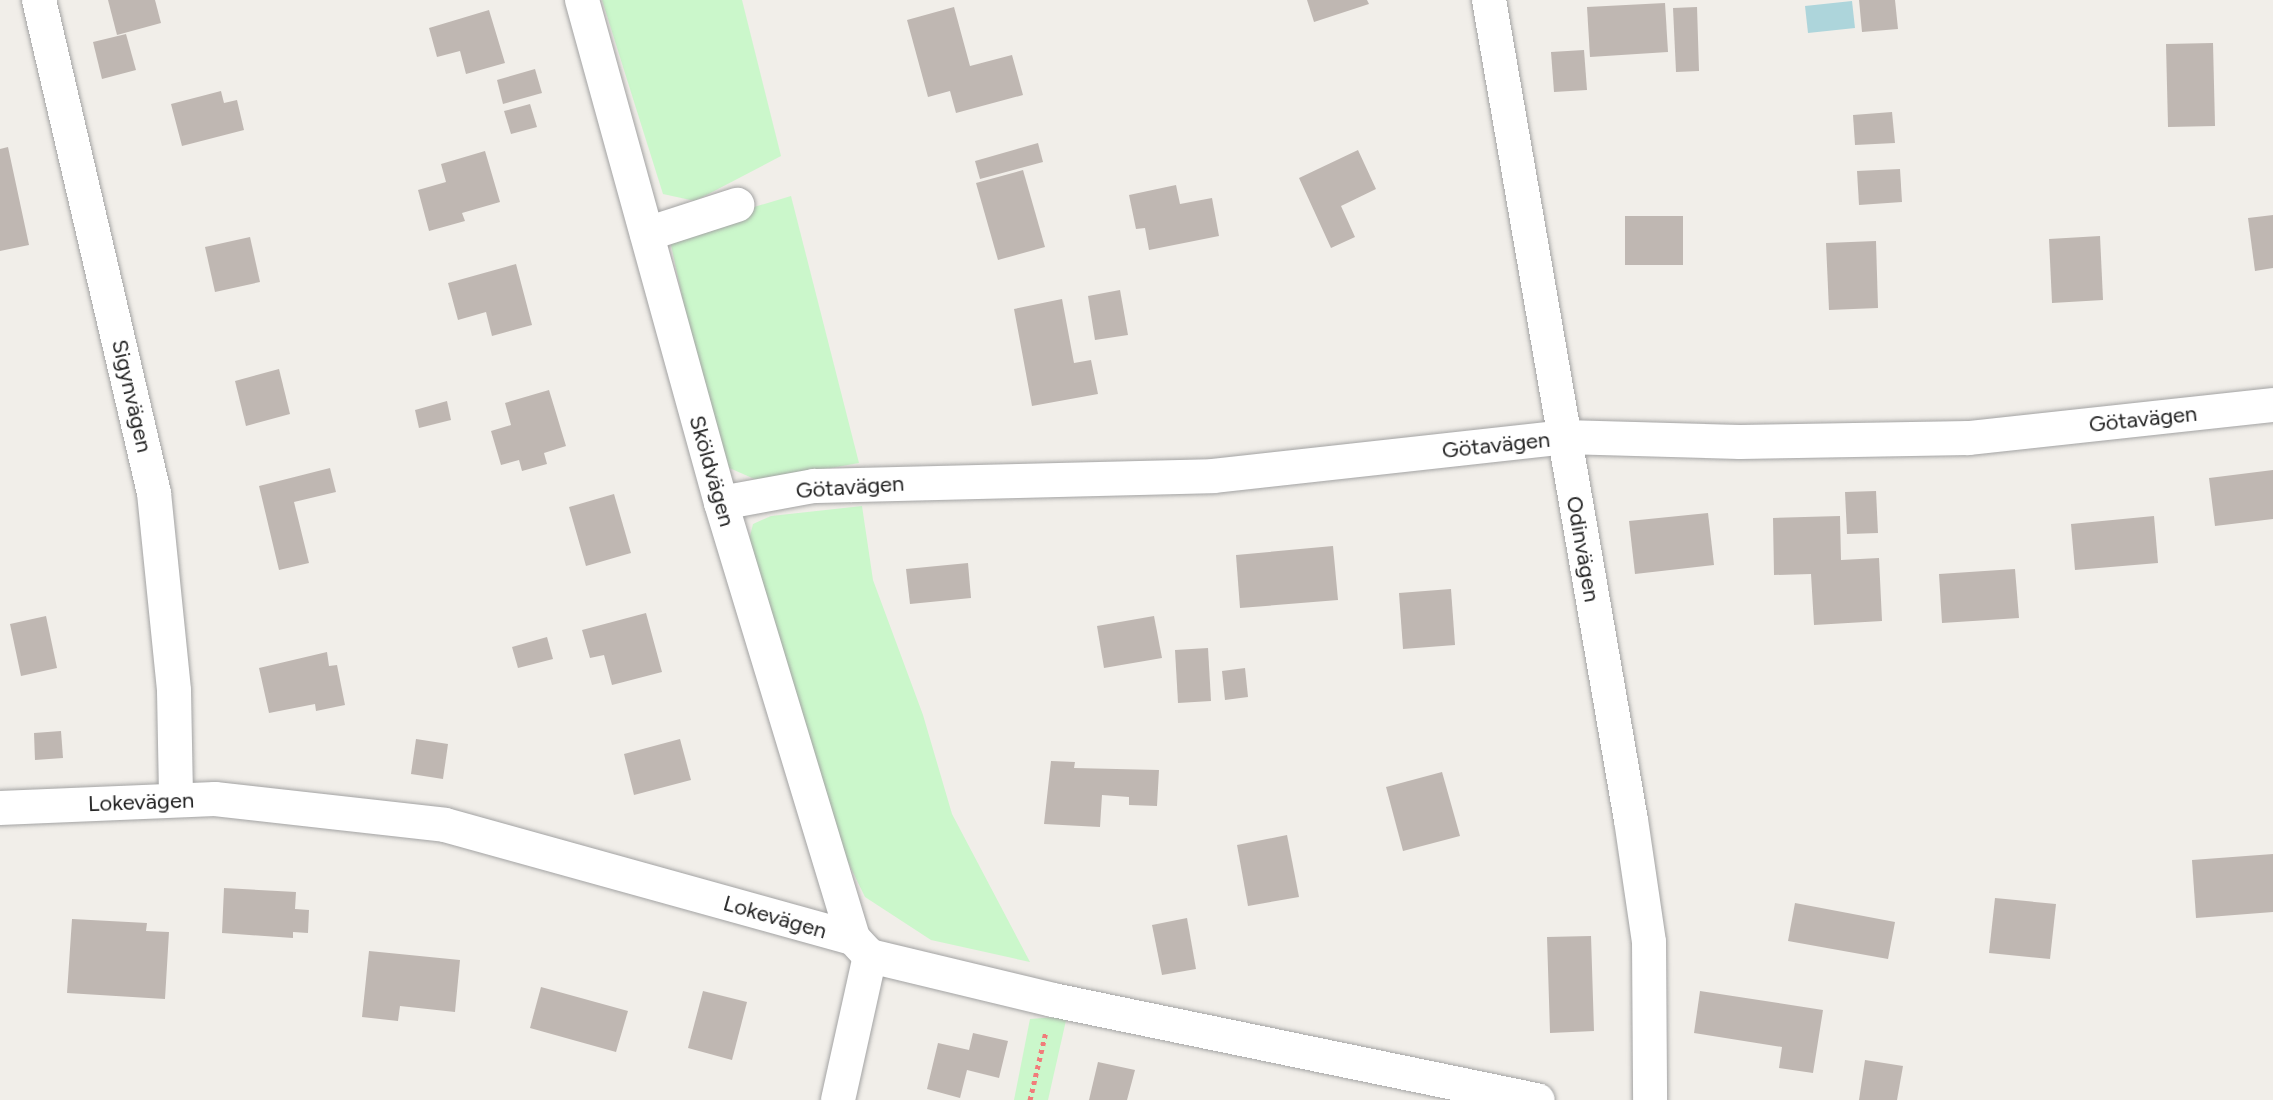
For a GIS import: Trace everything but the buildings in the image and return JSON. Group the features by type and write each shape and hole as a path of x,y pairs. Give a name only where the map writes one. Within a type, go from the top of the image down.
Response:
{"street":[{"name":"Sigynvägen","path":"39,0 154,493 174,691 176,800"},
{"name":"Sköldvägen","path":"582,0 721,503 861,947 838,1100"},
{"name":"Odinvägen","path":"1489,0 1649,942 1650,1100"},
{"path":"647,234 737,205"},
{"name":"Götavägen","path":"721,503 814,486 1213,476 1564,437 1740,442 1969,438 2273,405"},
{"name":"Lokevägen","path":"0,808 215,799 445,825 1053,1000 1538,1100"}],"path":[{"path":"1030,1100 1053,1000"}],"green space":[{"path":"602,0 742,0 781,156 695,201 663,194"},
{"path":"791,196 859,463 759,481 718,463 671,245 684,228"},
{"path":"862,506 873,580 923,715 952,814 1030,962 931,940 865,897 845,856 746,552 753,524 771,516"},
{"path":"1067,1016 1048,1100 1014,1100 1030,1019"}],"water":[{"path":"1852,1 1855,28 1808,33 1805,6"}]}
